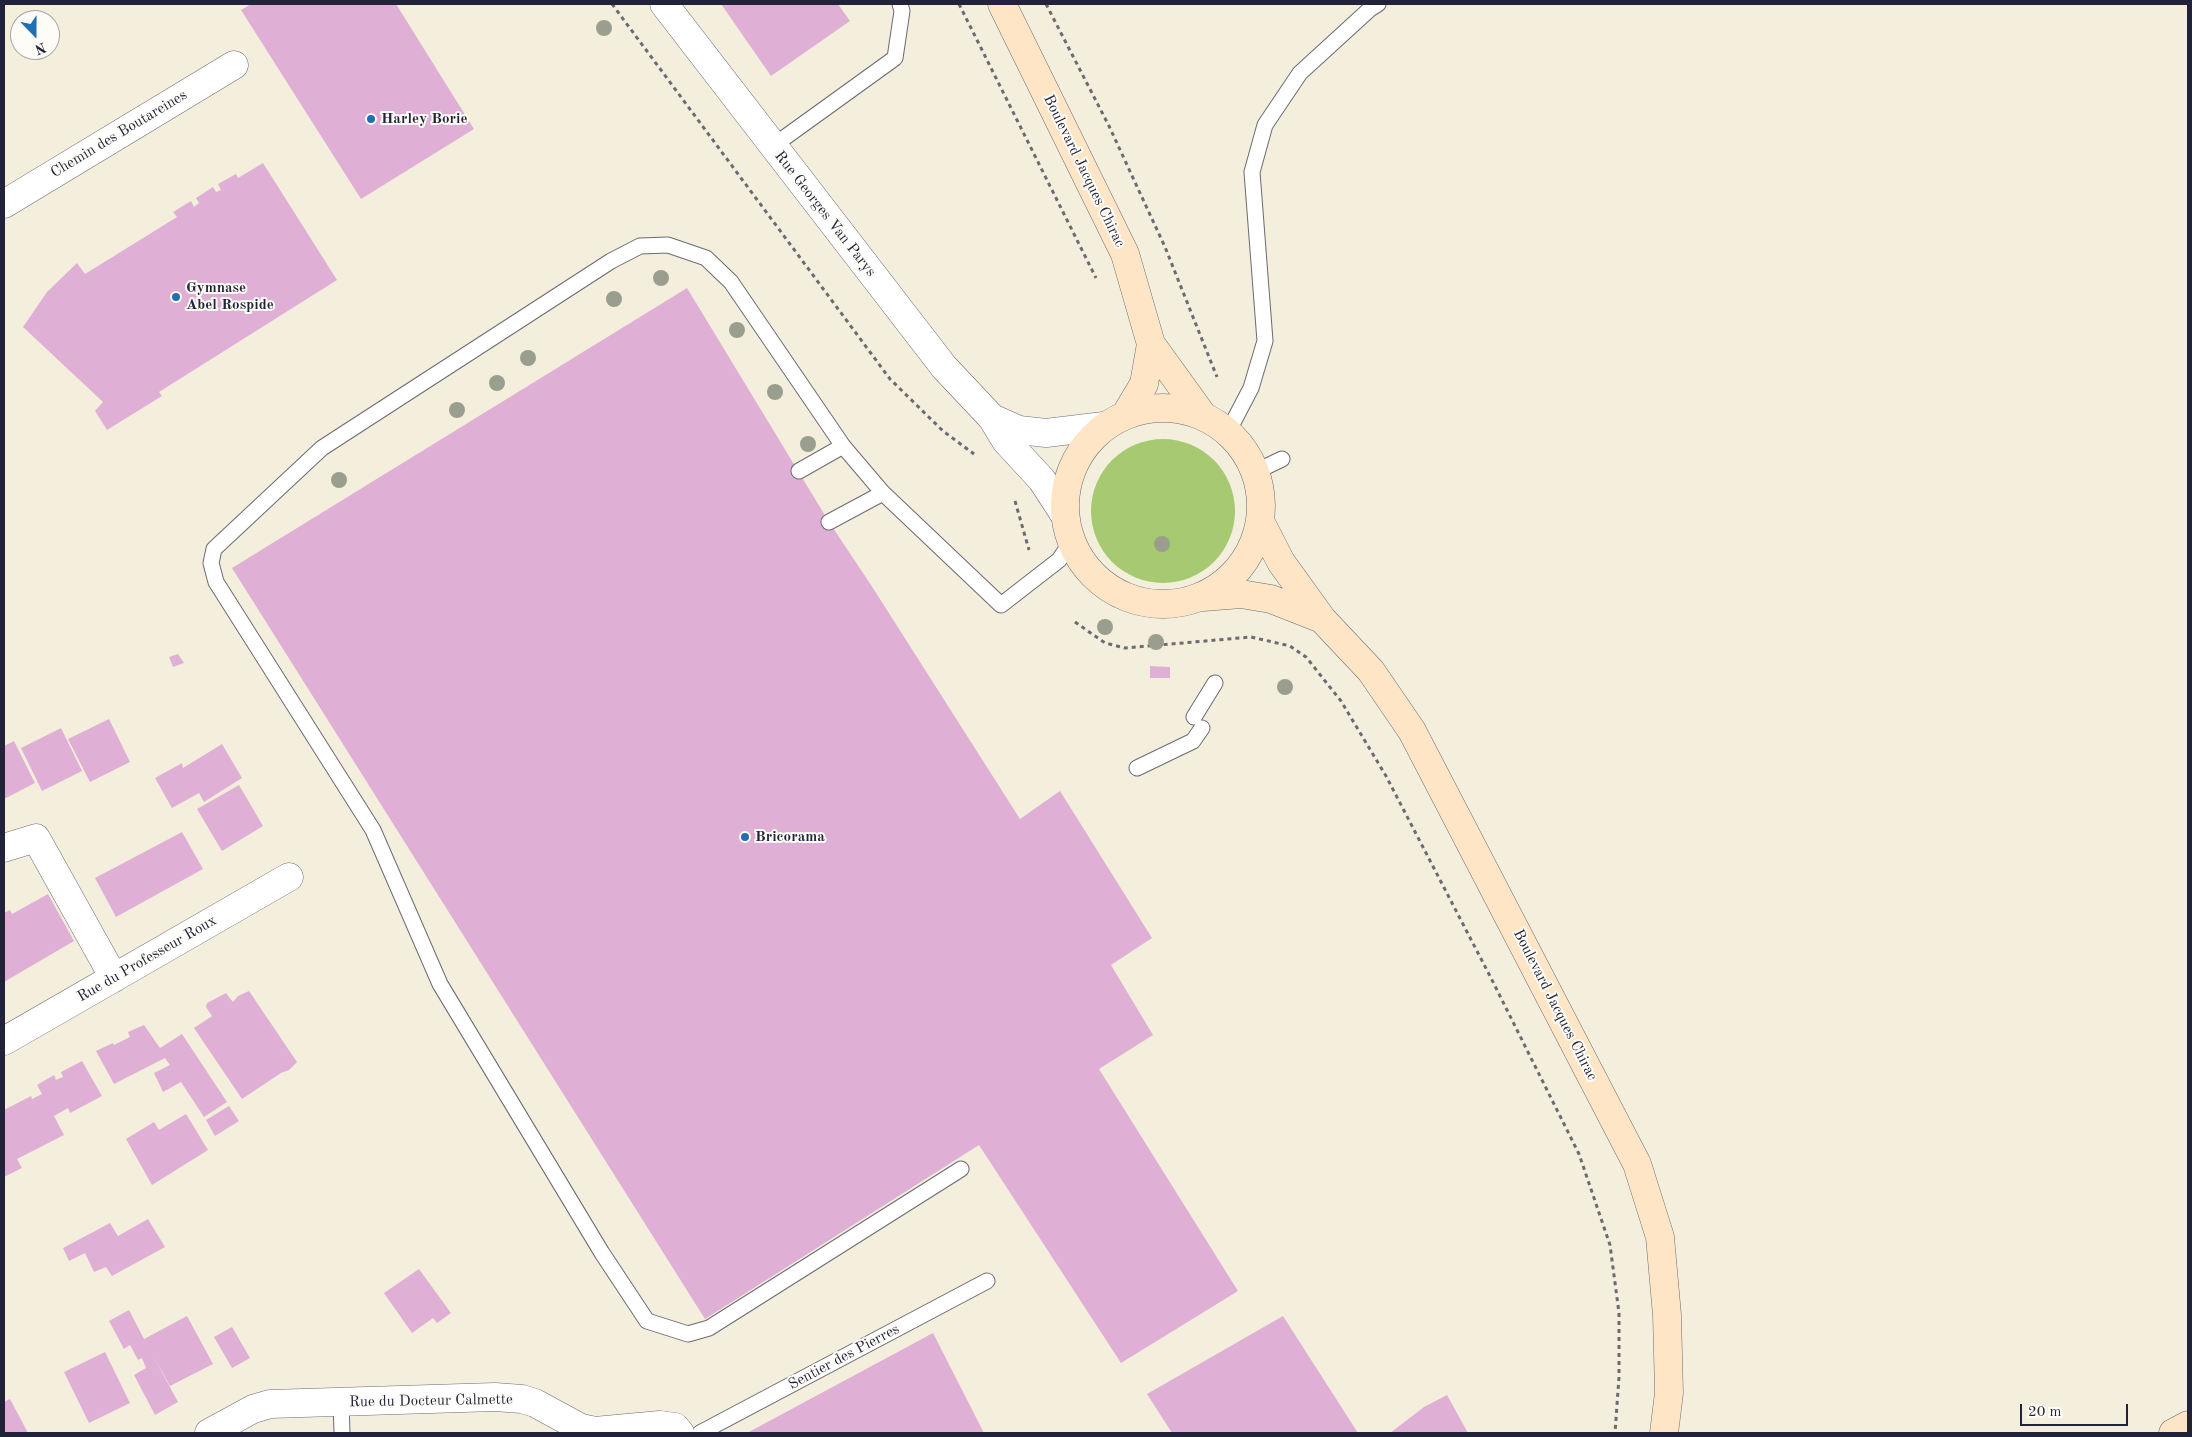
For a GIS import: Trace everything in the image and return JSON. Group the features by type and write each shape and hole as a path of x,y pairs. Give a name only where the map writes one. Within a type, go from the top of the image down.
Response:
{"main road":[{"name":"Boulevard Jacques Chirac","path":"1002,4 1125,254 1151,344 1203,416"},
{"name":"Boulevard Jacques Chirac","path":"1151,344 1144,384 1115,420 1084,447 1070,472 1064,497 1064,514 1071,542 1086,568 1100,583 1118,594 1136,601 1156,604 1176,603 1200,597 1241,594 1272,599 1322,619"},
{"name":"Boulevard Jacques Chirac","path":"1115,420 1158,407 1177,408 1203,416 1228,432 1244,450 1256,472 1261,496 1260,521 1253,546 1240,567 1222,585 1200,597"},
{"name":"Boulevard Jacques Chirac","path":"1260,521 1281,562 1322,619 1371,671 1412,731 1637,1164 1660,1237 1667,1315 1669,1394 1664,1433"},
{"path":"2173,1433 2188,1425"}],"street":[{"name":"Rue Georges Van Parys","path":"664,4 944,368 992,418 1006,440 1042,480 1064,514"},
{"name":"Chemin des Boutareines","path":"4,204 234,65"},
{"name":"Rue Georges Van Parys","path":"992,418 1019,430 1046,433 1115,420"},
{"path":"4,848 36,838 114,978"},
{"name":"Rue du Professeur Roux","path":"4,1041 289,877"},
{"name":"Rue du Docteur Calmette","path":"209,1433 253,1409 270,1404 495,1398 522,1399 535,1403 581,1428 595,1431 660,1425 675,1427 680,1433"}],"lane":[{"path":"773,146 895,58 902,11 900,4"},
{"path":"1228,432 1251,388 1266,341 1252,172 1265,125 1300,72 1370,8 1378,4"},
{"path":"961,1170 709,1328 688,1334 647,1321 602,1253 440,984 373,830 216,582 211,563 214,549 322,448 611,261 640,246 668,245 706,258 732,282 843,446 883,493 1001,605 1054,565 1071,542"},
{"path":"798,471 843,446"},
{"path":"1256,472 1282,459"},
{"path":"829,522 883,493"},
{"path":"1137,768 1193,742 1198,723 1215,683"},
{"name":"Sentier des Pierres","path":"700,1433 987,1282"},
{"path":"341,1402 342,1433"}],"path":[{"path":"612,4 890,379 943,431 975,455"},
{"path":"959,4 1098,283"},
{"path":"1046,4 1109,126 1165,247 1223,392 1203,416"},
{"path":"1013,496 1030,556"},
{"path":"1075,622 1105,643 1125,648 1251,637 1290,646 1306,657 1342,701 1390,785 1579,1154 1610,1245 1618,1303 1620,1377 1615,1433"}],"green space":[{"path":"1163,439 1177,440 1191,445 1203,451 1214,460 1223,471 1229,483 1234,497 1234,525 1229,539 1223,551 1214,562 1203,571 1191,577 1177,582 1163,583 1149,582 1135,577 1123,571 1112,562 1103,551 1097,539 1092,525 1091,511 1092,497 1097,483 1103,471 1112,460 1123,451 1135,445 1149,440"}],"building":[{"name":"Harley Borie","path":"251,4 396,4 474,129 361,199 241,10"},
{"path":"721,4 838,4 850,21 771,76"},
{"name":"Gymnase Abel Rospide","path":"263,163 337,280 159,392 162,396 107,430 95,411 103,402 23,327 47,292 77,263 85,274 177,217 173,212 191,201 194,207 199,203 196,198 213,187 216,192 221,190 218,184 236,174 238,178"},
{"name":"Bricorama","path":"687,288 829,522 1020,819 1060,791 1152,938 1111,965 1153,1035 1099,1069 1238,1291 1121,1363 979,1145 705,1319 232,568"},
{"path":"178,654 184,663 173,667 169,657"},
{"path":"1150,666 1170,667 1170,678 1150,678"},
{"path":"109,719 130,762 90,782 68,739"},
{"path":"61,728 82,771 42,791 21,748"},
{"path":"14,741 35,783 4,799 4,746"},
{"path":"222,744 242,778 204,802 199,793 172,808 155,778 182,763 183,768"},
{"path":"239,785 263,826 222,851 197,809"},
{"path":"182,832 203,869 116,917 95,878"},
{"path":"48,894 74,941 4,982 4,913 10,910 12,914"},
{"path":"249,991 297,1062 289,1070 281,1073 242,1099 194,1028 212,1016 206,1007 207,1003 226,993 233,1002 238,996"},
{"path":"144,1025 160,1048 182,1034 227,1102 204,1117 181,1082 163,1092 154,1073 170,1065 165,1058 114,1084 96,1051 130,1037 128,1032"},
{"path":"82,1061 102,1096 70,1113 68,1108 54,1116 64,1135 17,1159 22,1168 4,1177 4,1110 31,1096 32,1099 42,1094 37,1085 54,1075 56,1080 63,1077 61,1072"},
{"path":"229,1106 239,1121 215,1136 206,1120"},
{"path":"186,1114 208,1150 152,1185 126,1139 154,1122 159,1130"},
{"path":"148,1219 165,1247 112,1276 106,1267 94,1272 85,1253 69,1261 63,1248 110,1223 118,1236"},
{"path":"419,1269 451,1313 437,1323 433,1318 412,1333 384,1293"},
{"path":"129,1310 144,1339 187,1316 213,1364 170,1386 152,1354 178,1402 155,1415 134,1375 146,1368 142,1358 138,1360 130,1345 124,1349 109,1321"},
{"path":"1283,1316 1358,1433 1172,1433 1147,1394"},
{"path":"232,1327 250,1358 232,1368 214,1337"},
{"path":"933,1333 984,1433 747,1433"},
{"path":"105,1352 130,1403 89,1423 64,1372"},
{"path":"1447,1395 1468,1433 1390,1433 1424,1407"},
{"path":"10,1399 28,1433 4,1433 4,1402"}],"place":[{"name":"Harley Borie","path":"371,119"},
{"name":"Gymnase Abel Rospide","path":"176,297"},
{"name":"Bricorama","path":"745,837"}]}
